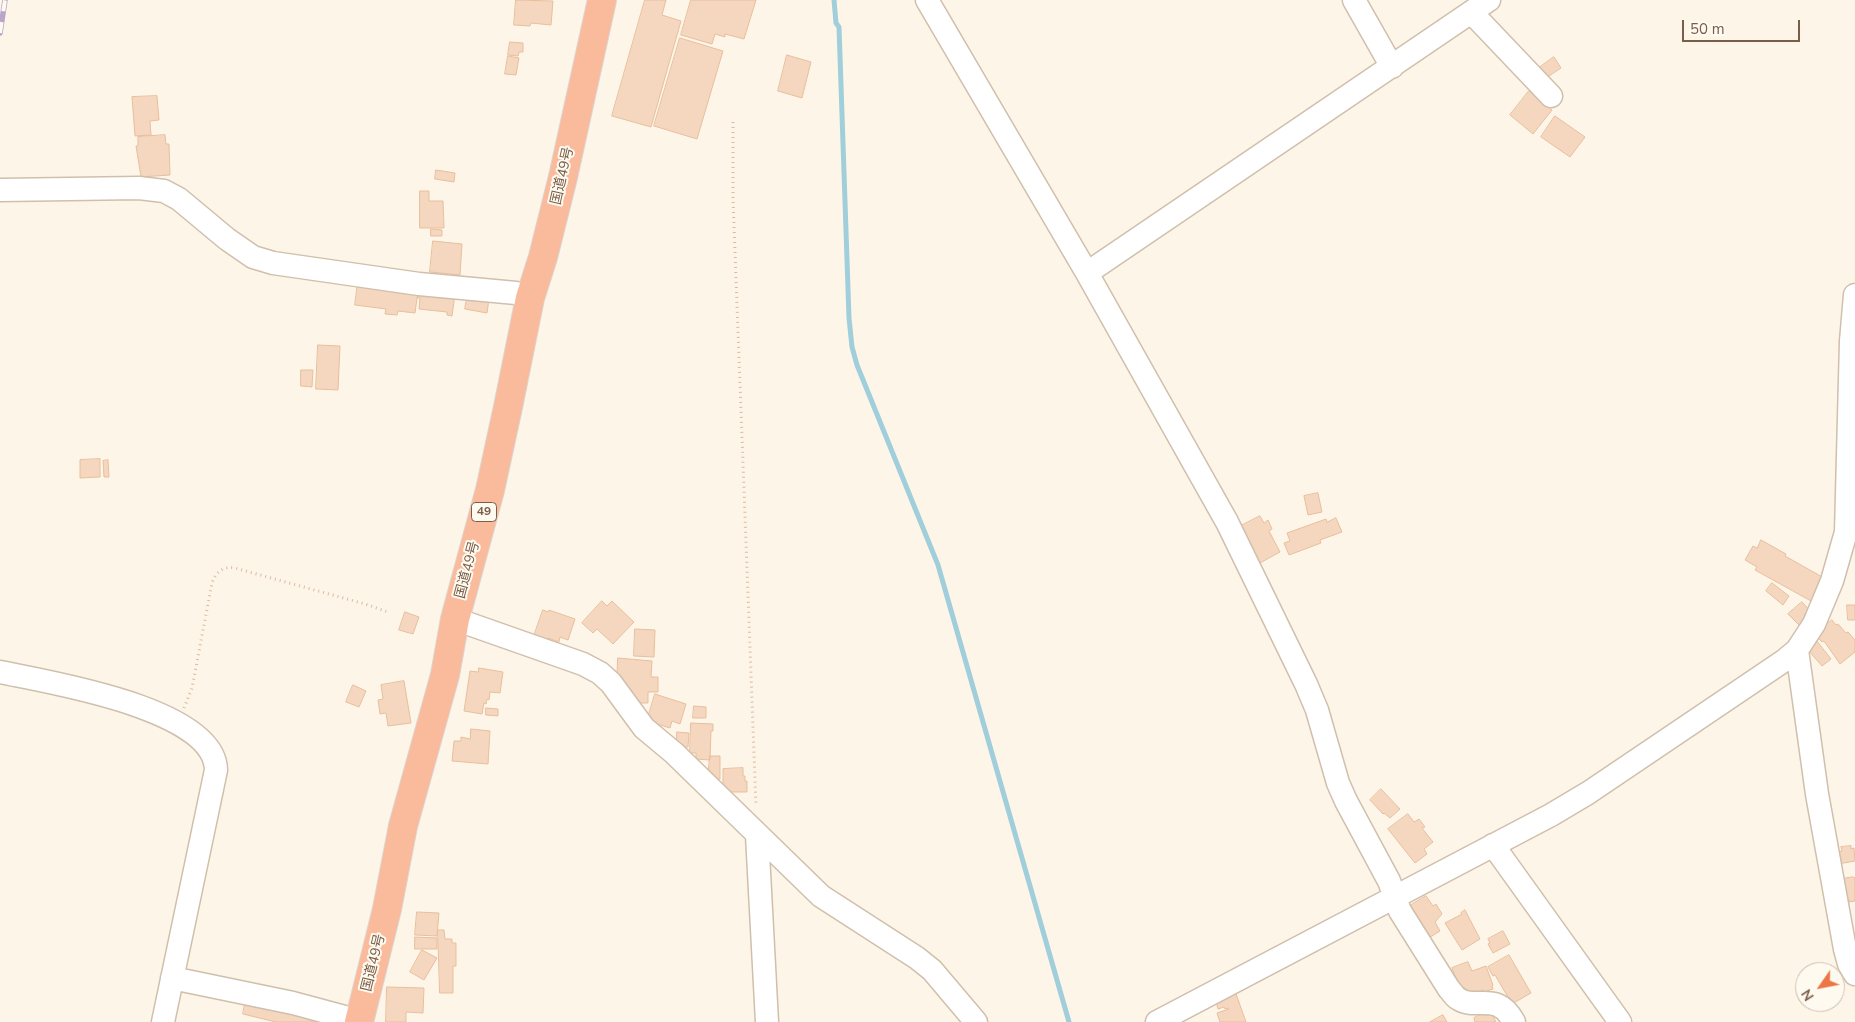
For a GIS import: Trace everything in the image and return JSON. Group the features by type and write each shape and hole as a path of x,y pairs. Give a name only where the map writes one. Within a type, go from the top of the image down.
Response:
{"highway":[{"name":"国道49号","path":"360,1022 387,909 404,826 445,675 455,619 492,480 530,298 543,257 563,177 602,0"}],"street":[{"path":"927,0 1087,273 1227,522 1306,684 1317,710 1342,792 1389,881 1400,911 1449,989 1457,998 1468,1002 1484,1002 1501,1006 1510,1014 1514,1022"},
{"path":"1354,0 1392,67"},
{"path":"1087,273 1480,6 1551,96"},
{"path":"0,190 139,188 164,191 179,199 227,239 253,257 283,264 419,284 516,292 530,298"},
{"path":"1157,1022 1551,815 1588,793 1797,650 1814,624 1838,562 1847,526 1851,489 1851,341 1855,295"},
{"path":"455,619 583,664 600,673 611,683 644,728 674,753 821,896 917,958 932,970 976,1022"},
{"path":"1797,650 1817,794 1845,949 1849,964 1855,974"},
{"path":"0,672 112,696 176,721 208,749 216,762 216,770 163,1022"},
{"path":"757,835 767,1022"},
{"path":"1493,845 1620,1022"},
{"path":"172,978 293,1003 360,1022"}],"path":[{"path":"733,122 734,199 757,835"},
{"path":"176,721 185,708 192,688 212,583 217,573 222,569 228,567 235,568 388,612"}],"building":[{"path":"516,0 553,1 551,25 531,23 530,26 514,25"},
{"path":"645,0 666,0 662,15 681,21 651,127 612,116"},
{"path":"691,0 756,0 744,39 725,34 725,37 715,34 712,44 681,35"},
{"path":"680,38 723,51 697,139 654,126"},
{"path":"510,42 523,43 523,52 519,52 518,56 508,55"},
{"path":"787,55 811,62 802,98 778,91"},
{"path":"508,56 519,58 516,75 505,74"},
{"path":"1554,57 1561,68 1543,80 1536,70"},
{"path":"1529,91 1552,110 1533,134 1510,115"},
{"path":"157,96 159,120 150,121 151,135 135,136 132,97"},
{"path":"1555,116 1585,137 1570,157 1541,137"},
{"path":"165,135 166,144 169,144 170,175 141,177 136,146 138,146 138,137"},
{"path":"436,170 455,173 454,182 435,179"},
{"path":"420,191 429,191 429,201 443,201 444,228 420,228"},
{"path":"431,229 442,230 442,236 431,236"},
{"path":"433,241 462,244 460,275 430,272"},
{"path":"358,282 418,291 415,313 398,311 397,315 385,314 386,309 355,305"},
{"path":"468,293 489,299 487,313 465,309"},
{"path":"418,294 455,294 452,316 447,315 447,312 419,309 420,298 418,298"},
{"path":"318,345 340,346 338,390 316,389"},
{"path":"301,370 313,370 312,387 301,386"},
{"path":"100,459 100,477 80,478 80,460"},
{"path":"108,460 109,477 104,477 103,461"},
{"path":"1318,493 1322,512 1308,515 1304,496"},
{"path":"1260,516 1264,523 1268,520 1272,529 1269,531 1280,552 1260,563 1239,527"},
{"path":"1336,518 1342,532 1320,540 1321,543 1289,555 1284,543 1290,541 1287,533 1326,519 1327,522"},
{"path":"1761,540 1824,578 1811,601 1755,570 1757,567 1745,560 1753,546 1757,548"},
{"path":"1772,583 1789,596 1783,605 1766,591"},
{"path":"602,601 607,606 612,601 634,622 613,644 597,629 593,633 582,623"},
{"path":"1802,602 1811,612 1800,626 1788,614"},
{"path":"1847,605 1855,605 1855,620 1848,620"},
{"path":"543,610 548,612 549,610 575,619 568,640 560,637 559,642 548,638 546,644 533,639"},
{"path":"405,612 419,617 413,634 399,630"},
{"path":"1832,620 1855,640 1855,652 1840,664 1824,641 1822,642 1815,634"},
{"path":"635,629 655,630 654,657 634,656"},
{"path":"1816,640 1831,659 1822,666 1808,650"},
{"path":"618,658 652,661 651,677 658,677 658,692 648,692 648,703 632,703 632,691 623,691 617,681"},
{"path":"479,668 503,672 500,693 490,692 489,700 487,699 486,704 484,703 482,714 464,711 470,671 478,672"},
{"path":"404,681 411,723 388,726 386,713 380,714 378,700 383,699 381,685"},
{"path":"353,685 366,691 359,707 346,702"},
{"path":"655,694 686,704 680,724 672,721 670,728 647,721"},
{"path":"694,706 706,707 706,718 693,718"},
{"path":"486,708 498,709 498,716 486,715"},
{"path":"691,723 713,724 710,760 696,759 696,753 690,753"},
{"path":"471,729 490,731 488,764 452,761 454,741 461,741 461,737 470,739"},
{"path":"677,732 689,733 688,747 677,747"},
{"path":"710,756 720,756 720,779 708,779"},
{"path":"743,768 743,776 745,776 745,781 747,781 747,792 723,792 723,769"},
{"path":"1381,789 1400,809 1390,818 1383,814 1370,800"},
{"path":"1408,814 1414,822 1419,819 1425,827 1422,828 1433,842 1424,849 1427,854 1415,863 1388,829"},
{"path":"1851,846 1851,849 1854,848 1855,861 1838,864 1836,852 1842,851 1841,847"},
{"path":"1855,878 1855,901 1849,902 1849,900 1846,901 1842,879"},
{"path":"1426,896 1433,906 1436,904 1442,914 1435,922 1440,931 1427,939 1408,907"},
{"path":"1465,910 1480,939 1462,950 1445,923 1462,914"},
{"path":"417,912 439,913 437,936 415,935"},
{"path":"438,930 444,930 445,939 452,939 452,943 456,943 456,966 453,966 453,993 440,993"},
{"path":"1503,931 1510,944 1493,953 1488,944 1490,943 1488,939"},
{"path":"415,937 437,938 437,949 415,949"},
{"path":"422,950 437,958 424,980 410,972"},
{"path":"1509,955 1531,993 1512,1004 1495,975 1493,976 1488,967"},
{"path":"1468,962 1472,971 1486,966 1493,989 1469,995 1465,988 1459,987 1452,968"},
{"path":"387,987 424,988 423,1013 406,1012 406,1022 386,1022"},
{"path":"1235,991 1246,1022 1220,1022 1217,1013 1229,1009 1224,1007 1218,1009 1215,998"},
{"path":"246,999 335,1022 276,1022 243,1014"},
{"path":"1490,1010 1496,1022 1475,1022 1474,1018"},
{"path":"1443,1015 1447,1022 1430,1022"}],"waterway":[{"path":"834,0 836,23 839,27 849,318 852,347 857,365 938,565 1069,1022"}],"railway":[{"path":"0,33 5,0"}]}
